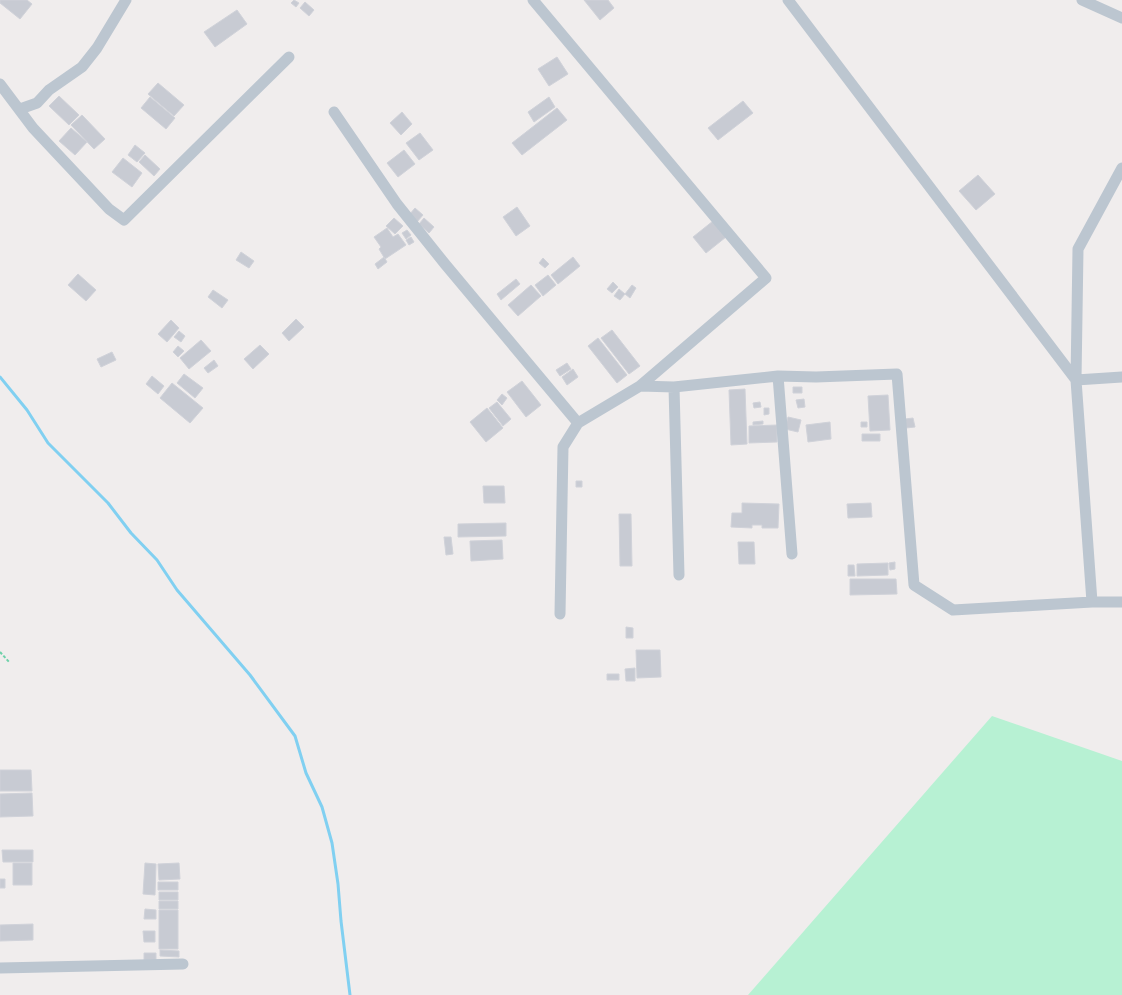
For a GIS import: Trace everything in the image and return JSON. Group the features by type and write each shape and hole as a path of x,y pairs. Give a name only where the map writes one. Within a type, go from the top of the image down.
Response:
{"street":[{"path":"20,109 37,103 49,90 82,67 96,48 126,0"},
{"path":"533,0 766,278 640,386 578,423 563,448 560,614"},
{"path":"788,0 1076,380"},
{"path":"1082,0 1122,18"},
{"path":"0,84 33,128 109,209 124,220 289,57"},
{"path":"334,112 397,204 445,264 578,423"},
{"path":"1092,602 1076,380 1078,249 1122,168"},
{"path":"640,386 674,386 778,376 816,377 897,374 914,585 953,610 1092,602 1122,602"},
{"path":"778,376 792,554"},
{"path":"1076,380 1122,378"},
{"path":"674,386 680,576"},
{"path":"0,968 183,964"}],"path":[{"path":"0,652 10,663"}],"green space":[{"path":"992,716 1122,761 1122,995 748,995"}],"building":[{"path":"0,0 27,0 32,4 20,19 0,3"},
{"path":"294,0 299,3 296,7 291,3"},
{"path":"584,0 608,0 614,8 600,20"},
{"path":"305,2 314,10 309,16 300,8"},
{"path":"237,10 247,24 215,47 204,32"},
{"path":"557,57 568,74 549,86 538,69"},
{"path":"158,83 184,105 174,116 148,94"},
{"path":"59,96 79,115 69,125 49,106"},
{"path":"150,97 175,118 166,129 141,108"},
{"path":"549,97 555,107 534,122 528,112"},
{"path":"743,101 753,113 718,140 708,128"},
{"path":"557,108 567,120 522,155 512,143"},
{"path":"402,112 412,124 401,135 390,123"},
{"path":"82,115 105,139 94,149 71,125"},
{"path":"71,128 87,142 75,155 59,141"},
{"path":"420,133 433,150 419,160 406,143"},
{"path":"135,145 145,153 137,162 128,155"},
{"path":"404,150 415,164 398,177 387,163"},
{"path":"145,155 160,169 154,176 139,162"},
{"path":"123,158 142,173 132,187 112,172"},
{"path":"978,175 995,194 976,210 959,191"},
{"path":"517,207 530,226 516,236 503,217"},
{"path":"415,208 423,215 417,222 409,215"},
{"path":"394,218 403,226 395,234 386,226"},
{"path":"424,218 434,227 429,233 419,224"},
{"path":"713,221 726,237 706,253 693,237"},
{"path":"387,228 393,237 398,234 406,245 385,259 379,249 381,247 374,237"},
{"path":"407,230 411,235 406,239 402,233"},
{"path":"411,237 414,242 409,245 406,240"},
{"path":"241,252 254,261 249,268 236,260"},
{"path":"384,257 387,262 378,269 375,264"},
{"path":"573,257 580,266 558,284 551,275"},
{"path":"543,258 549,264 545,268 539,263"},
{"path":"78,274 96,290 86,301 68,285"},
{"path":"548,275 556,285 543,296 535,285"},
{"path":"516,279 520,284 501,300 497,294"},
{"path":"613,282 618,287 612,293 607,289"},
{"path":"531,285 541,296 518,316 508,305"},
{"path":"632,285 636,288 630,298 625,294"},
{"path":"619,289 625,294 620,300 614,296"},
{"path":"213,290 228,300 222,308 208,297"},
{"path":"296,319 304,327 289,341 282,333"},
{"path":"171,320 179,328 167,342 158,334"},
{"path":"612,330 640,366 629,374 601,338"},
{"path":"179,331 185,336 181,342 174,337"},
{"path":"598,338 627,375 617,383 588,346"},
{"path":"201,340 211,351 189,369 180,358"},
{"path":"260,345 269,354 253,369 244,359"},
{"path":"178,346 184,351 178,357 173,352"},
{"path":"112,352 116,360 101,367 97,359"},
{"path":"214,360 218,366 208,373 204,368"},
{"path":"567,363 571,369 560,376 556,370"},
{"path":"573,369 578,377 567,385 562,377"},
{"path":"184,374 203,388 195,398 177,383"},
{"path":"152,376 164,386 158,394 146,384"},
{"path":"522,381 541,405 526,417 507,392"},
{"path":"172,383 203,408 190,423 160,398"},
{"path":"793,387 802,387 802,393 793,393"},
{"path":"745,389 747,444 731,445 729,390"},
{"path":"502,394 507,398 502,405 497,400"},
{"path":"888,395 890,430 870,431 868,396"},
{"path":"804,399 805,407 798,408 796,400"},
{"path":"497,402 511,419 503,426 489,408"},
{"path":"760,402 761,407 754,408 753,403"},
{"path":"487,408 503,428 486,442 470,422"},
{"path":"764,408 769,408 769,414 764,415"},
{"path":"788,417 801,420 798,432 785,429"},
{"path":"913,418 915,427 906,428 905,419"},
{"path":"763,421 763,424 753,425 753,422"},
{"path":"830,422 831,439 808,442 806,425"},
{"path":"861,422 867,422 867,427 861,427"},
{"path":"777,425 777,442 749,443 749,426"},
{"path":"862,434 880,434 880,441 862,441"},
{"path":"576,481 582,481 582,487 576,487"},
{"path":"483,486 504,486 505,503 484,503"},
{"path":"742,503 779,504 778,528 762,528 762,525 752,525 752,528 731,527 732,513 742,513"},
{"path":"871,503 872,517 848,518 847,504"},
{"path":"619,514 631,514 632,566 620,566"},
{"path":"506,523 506,536 458,537 458,524"},
{"path":"444,537 451,537 453,554 446,555"},
{"path":"502,540 503,559 471,561 470,541"},
{"path":"738,542 754,542 755,564 739,564"},
{"path":"895,562 895,569 890,570 889,563"},
{"path":"888,563 888,575 857,576 857,564"},
{"path":"848,565 854,565 855,576 848,576"},
{"path":"850,579 896,579 897,594 850,595"},
{"path":"626,627 633,628 633,638 626,638"},
{"path":"636,650 660,650 661,677 637,678"},
{"path":"635,668 635,681 626,681 625,669"},
{"path":"607,674 619,674 619,680 607,680"},
{"path":"0,770 31,770 32,791 0,791"},
{"path":"32,793 33,816 0,817 0,794"},
{"path":"2,850 33,850 33,862 3,862"},
{"path":"13,863 32,863 32,885 13,885"},
{"path":"145,863 156,864 155,895 143,894"},
{"path":"179,863 180,879 159,880 158,864"},
{"path":"0,879 5,879 5,888 0,888"},
{"path":"158,882 178,882 178,890 158,890"},
{"path":"159,892 178,892 178,900 159,900"},
{"path":"159,901 178,901 178,909 159,909"},
{"path":"145,909 156,910 156,919 144,919"},
{"path":"159,910 178,910 178,949 159,949"},
{"path":"33,924 33,940 0,941 0,925"},
{"path":"143,931 155,931 155,942 144,942"},
{"path":"160,950 179,951 179,957 160,956"},
{"path":"144,953 156,953 156,960 144,960"}],"waterway":[{"path":"0,377 27,410 48,443 108,503 131,533 157,560 177,590 250,675 295,736 306,773 322,807 332,843 350,995"}]}
